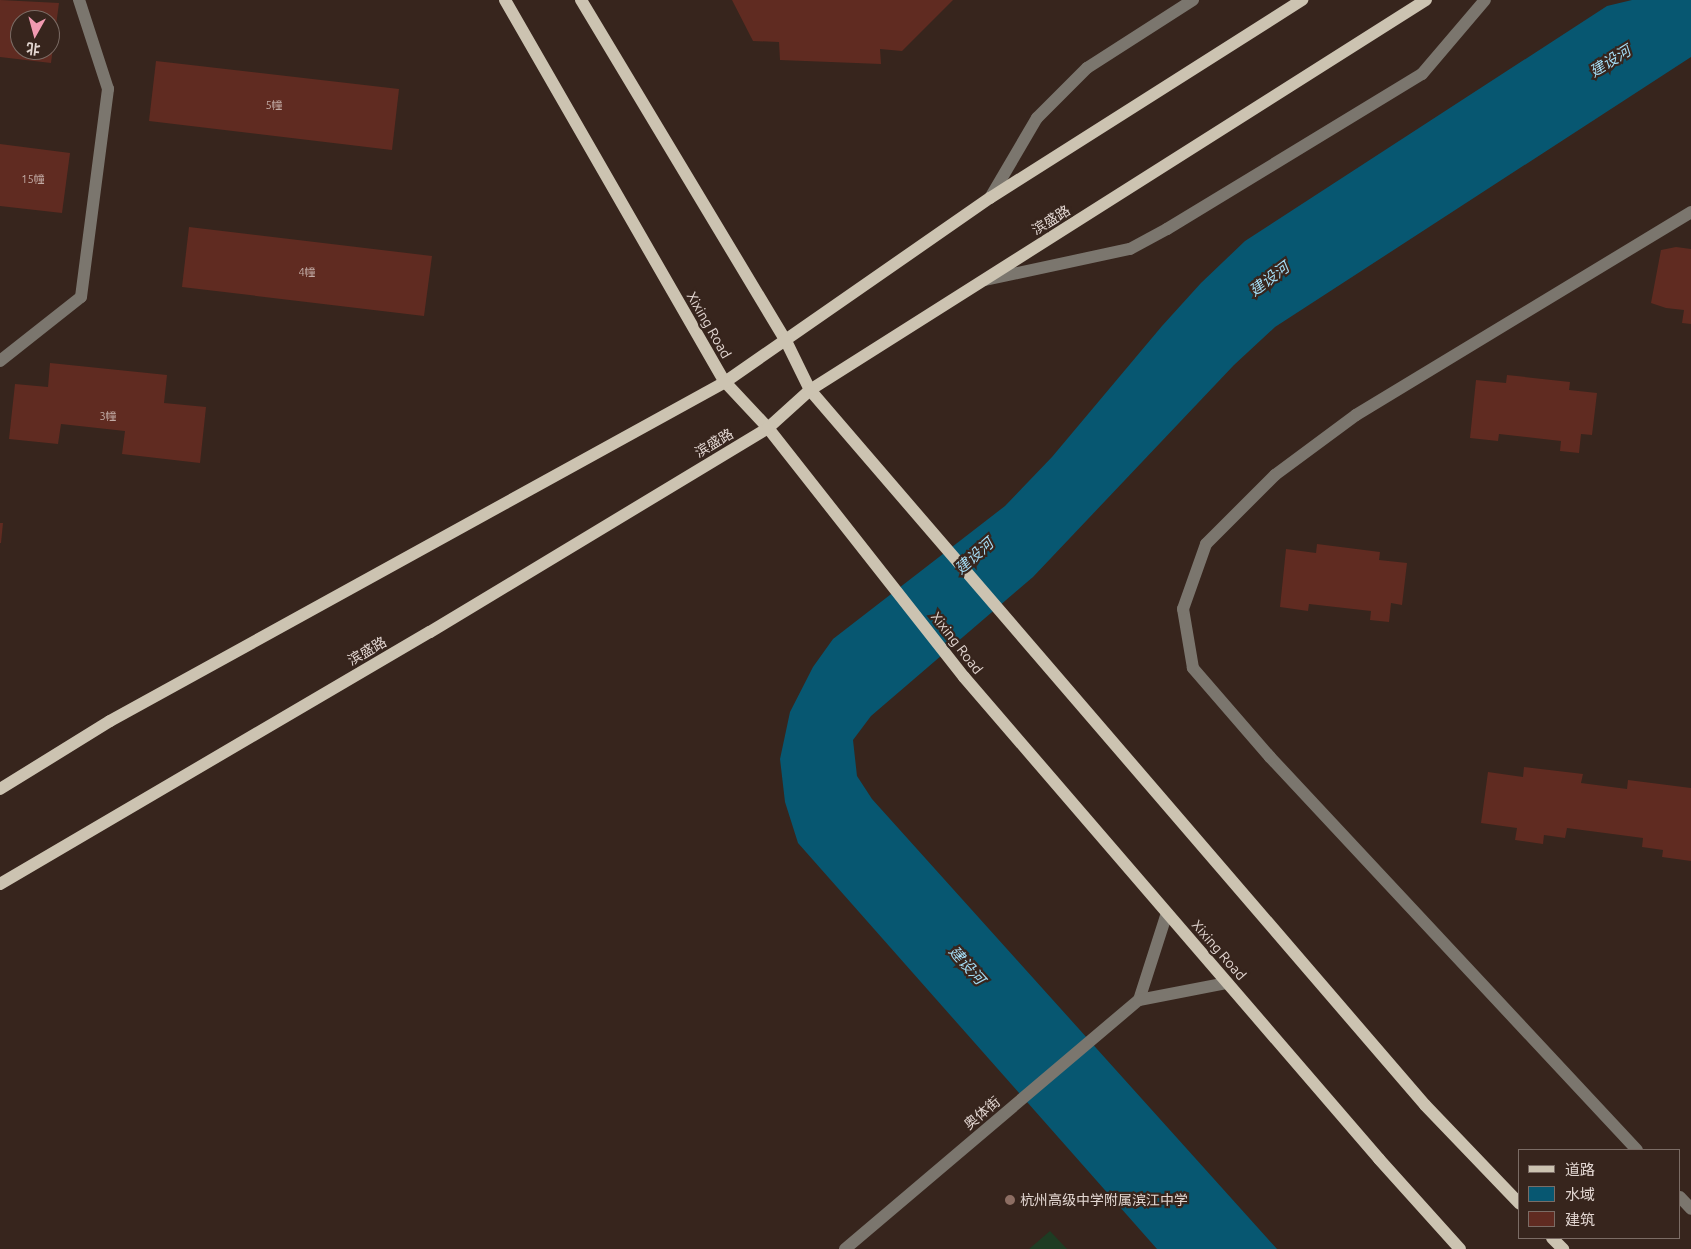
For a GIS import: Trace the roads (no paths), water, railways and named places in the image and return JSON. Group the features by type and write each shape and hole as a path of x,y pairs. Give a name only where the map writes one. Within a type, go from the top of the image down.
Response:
{"main road":[{"name":"Xixing Road","path":"505,0 725,382 768,428 892,582 964,677 1379,1159 1460,1249"},
{"path":"581,0 785,339 810,390 1425,1105 1518,1202"},
{"path":"0,789 110,721 725,382 990,198 1302,0"},
{"name":"滨盛路","path":"0,884 430,632 768,428 810,390 1426,0"},
{"path":"1553,1239 1563,1249"}],"street":[{"path":"0,361 81,297 108,89 79,0"},
{"path":"990,198 1037,118 1087,68 1193,0"},
{"path":"982,280 1130,249 1167,229 1422,74 1485,0"},
{"path":"1635,1149 1277,764 1192,668 1183,609 1206,544 1275,474 1356,415 1691,212"},
{"path":"1139,1000 1167,913"},
{"name":"奥体街","path":"845,1249 1139,1000 1227,983"},
{"path":"1681,1198 1691,1209"}],"water":[{"name":"建设河","path":"1632,0 1691,0 1691,57 1275,327 1234,365 1033,577 871,716 853,740 857,776 872,799 1277,1249 1157,1249 798,843 785,802 780,759 790,712 813,667 833,639 1005,506 1052,457 1162,326 1201,283 1245,241 1607,6"}],"place":[{"name":"杭州高级中学附属滨江中学","path":"1010,1200"}]}
